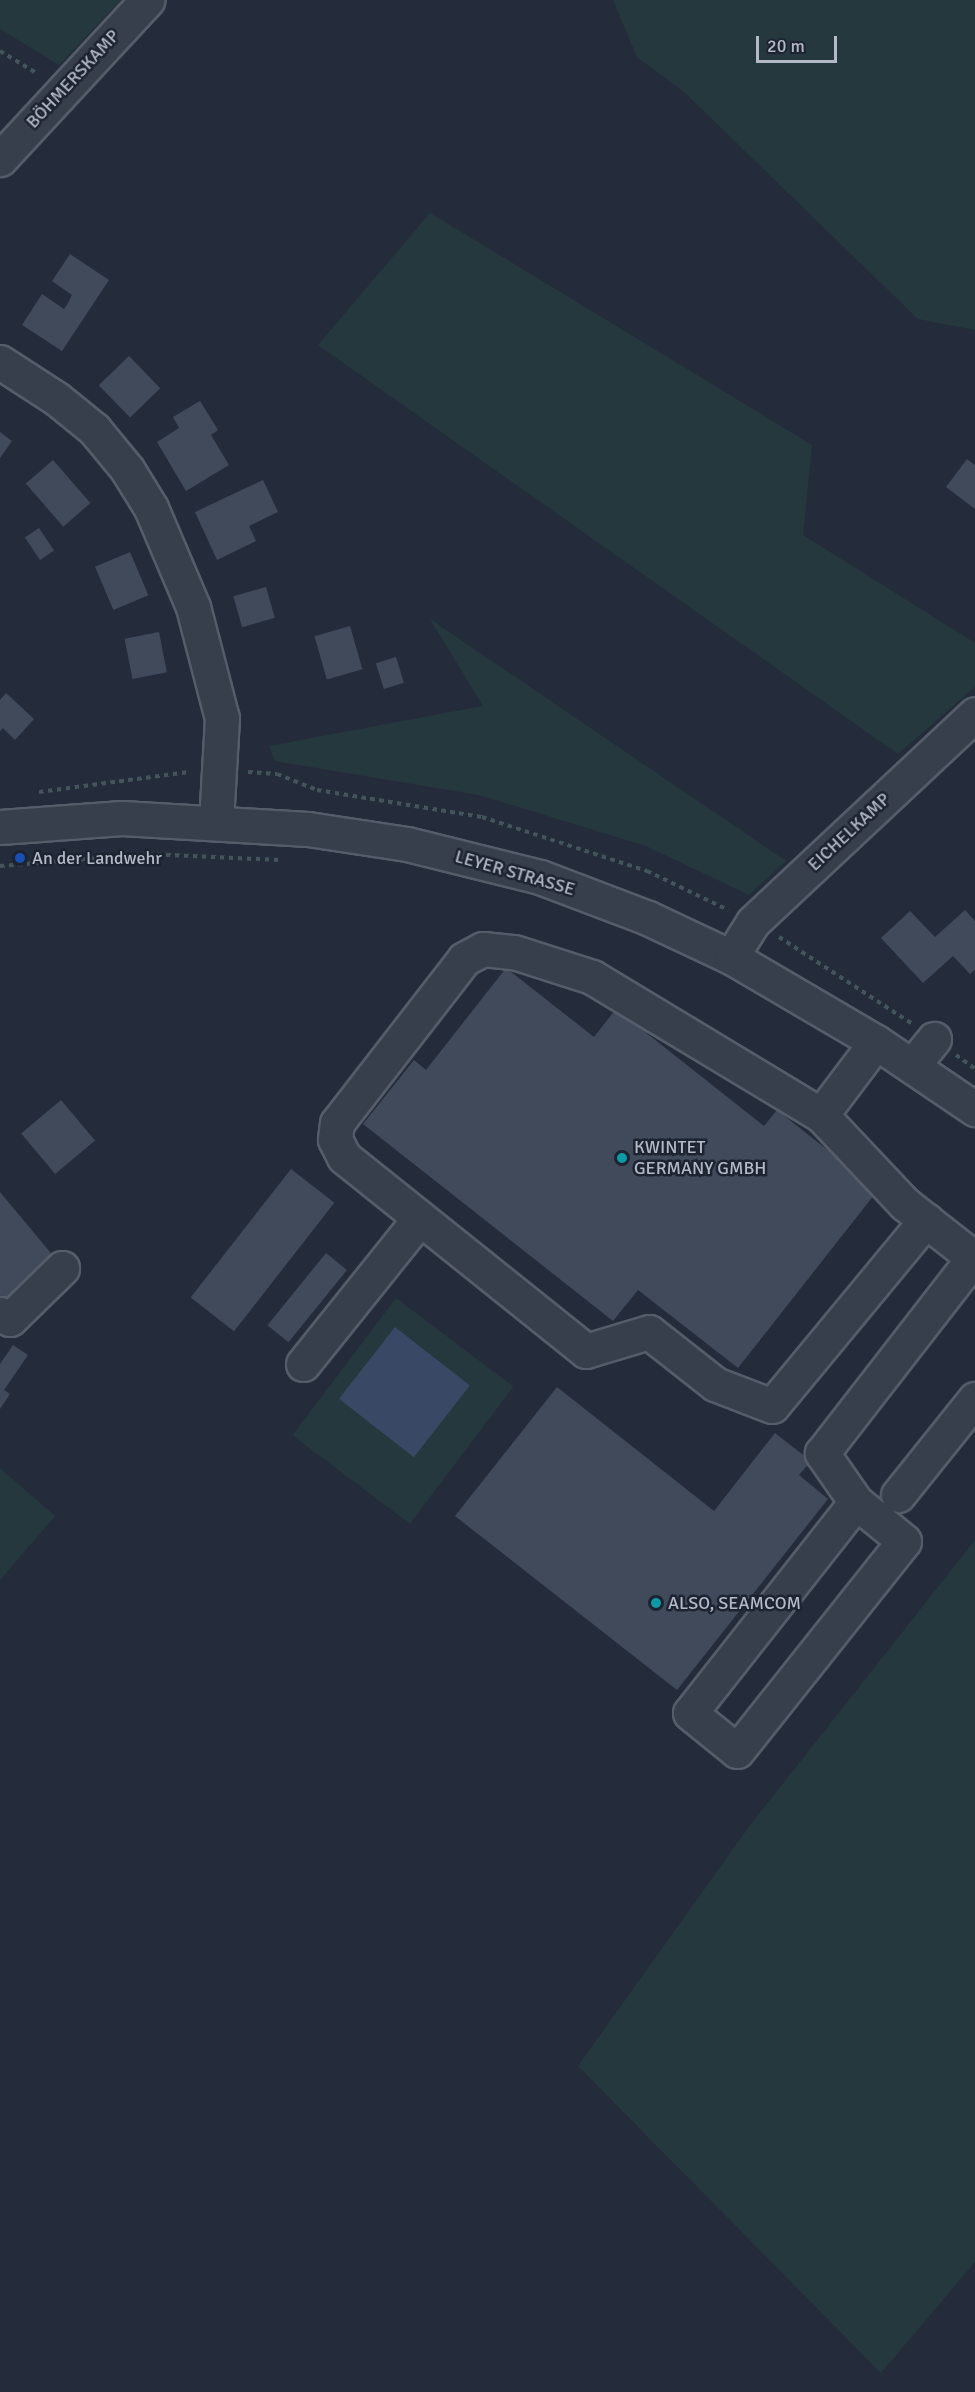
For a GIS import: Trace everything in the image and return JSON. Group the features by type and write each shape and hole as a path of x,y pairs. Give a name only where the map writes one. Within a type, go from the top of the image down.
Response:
{"street":[{"name":"BÖHMERSKAMP","path":"0,159 147,0"},
{"path":"0,362 94,429 127,470 151,508 193,607 212,671 222,718 221,771 216,821"},
{"name":"EICHELKAMP","path":"730,957 753,922 975,714"},
{"name":"LEYER STRASSE","path":"0,827 123,818 216,821 308,829 407,843 540,877 648,918 730,957 876,1042 975,1109"},
{"path":"856,1502 690,1713 737,1751 904,1541 856,1502 822,1453 974,1258 926,1221 821,1115 592,977 514,952 483,950 464,959 448,977 337,1123 335,1139 344,1157 586,1351 649,1332 715,1384 772,1406 926,1221"},
{"path":"912,1066 934,1039"},
{"path":"821,1115 876,1042"},
{"path":"303,1364 419,1219"},
{"path":"0,1314 10,1319 62,1268"},
{"path":"898,1495 975,1399"}],"path":[{"path":"0,51 63,90"},
{"path":"35,792 175,772 221,771"},
{"path":"0,866 148,854 291,861"}],"green space":[{"path":"0,0 121,0 59,65 0,29"},
{"path":"613,0 975,0 975,330 918,319 684,92 637,57"},
{"path":"430,213 812,445 803,535 975,643 975,687 898,754 318,345"},
{"path":"430,619 786,861 749,895 646,846 479,795 275,761 269,746 483,706"},
{"path":"396,1298 513,1386 410,1524 292,1435"},
{"path":"0,1468 55,1516 0,1580"},
{"path":"975,1540 975,2262 881,2373 578,2066 751,1824"}],"water":[{"path":"395,1327 470,1385 414,1457 339,1399"}],"building":[{"path":"70,254 109,280 62,351 22,325 42,294 64,309 72,295 52,281"},
{"path":"129,356 160,388 130,418 99,385"},
{"path":"200,401 218,430 211,435 229,465 186,491 157,442 179,428 173,417"},
{"path":"0,432 12,441 0,458"},
{"path":"967,459 975,465 975,509 946,487"},
{"path":"53,460 90,503 63,527 26,484"},
{"path":"263,480 278,512 249,526 256,541 217,560 195,512"},
{"path":"39,528 54,550 40,560 25,538"},
{"path":"130,552 148,595 113,610 95,567"},
{"path":"266,587 275,618 242,627 233,596"},
{"path":"350,626 362,669 327,679 314,636"},
{"path":"159,632 167,672 132,679 125,639"},
{"path":"396,657 404,683 384,689 376,663"},
{"path":"6,693 34,719 15,740 3,728 0,731 0,700"},
{"path":"965,910 975,921 975,970 970,974 953,956 923,983 881,938 910,911 935,937"},
{"name":"KWINTET GERMANY GMBH","path":"506,968 594,1037 616,1009 764,1126 777,1110 878,1190 738,1368 638,1290 613,1321 363,1124 414,1060 426,1070"},
{"path":"61,1100 95,1141 55,1174 21,1133"},
{"path":"291,1169 334,1203 234,1331 191,1297"},
{"path":"0,1192 55,1258 1,1303 0,1302"},
{"path":"326,1253 347,1270 288,1342 267,1325"},
{"path":"13,1345 28,1355 4,1390 10,1394 0,1409 0,1364"},
{"name":"ALSO, SEAMCOM","path":"557,1387 714,1511 775,1433 811,1461 799,1475 828,1499 677,1690 455,1516"}],"place":[{"name":"An der Landwehr","path":"20,858"},
{"name":"KWINTET GERMANY GMBH","path":"622,1158"},
{"name":"ALSO, SEAMCOM","path":"656,1603"}]}
